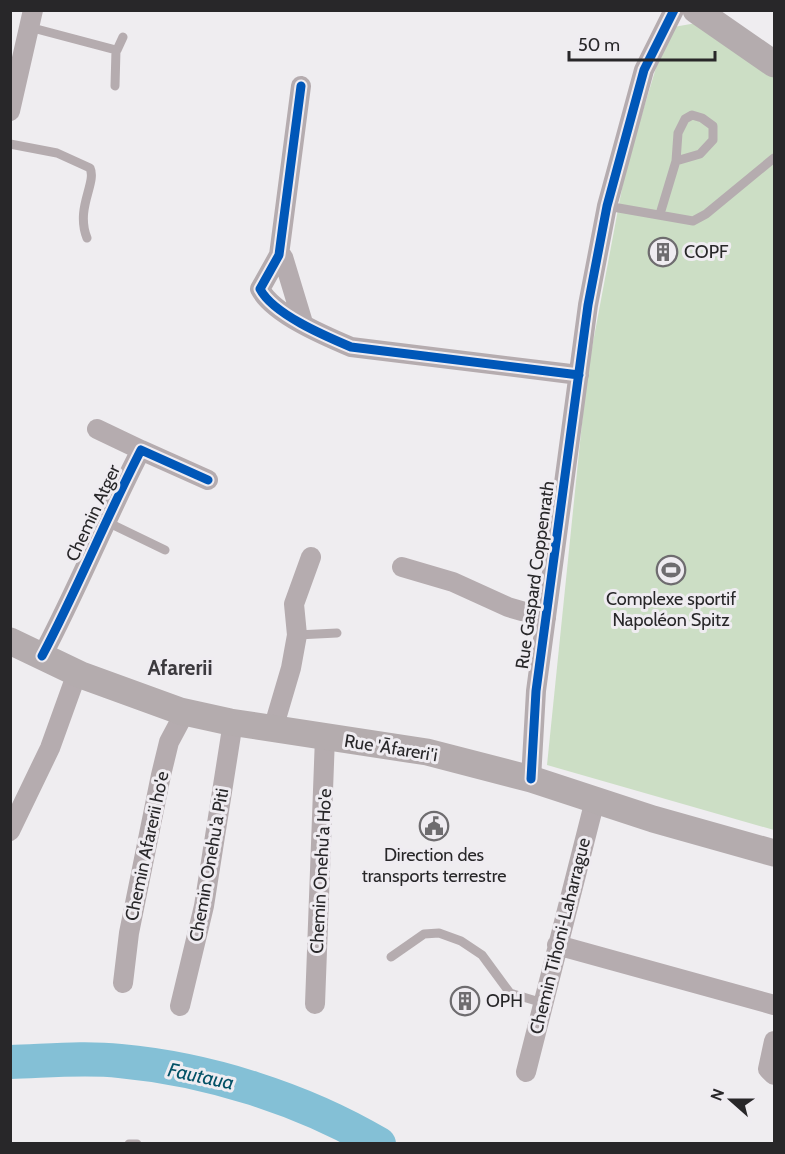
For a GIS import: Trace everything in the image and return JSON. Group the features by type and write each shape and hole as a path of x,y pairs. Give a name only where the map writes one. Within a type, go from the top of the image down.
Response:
{"main road":[{"path":"696,10 774,64"},
{"name":"Rue 'Āfareri'i","path":"10,641 77,673 185,712 273,729 427,752 531,779 774,853"}],"street":[{"name":"Rue Gaspard Coppenrath","path":"531,779 536,691 588,304 607,206 644,70 674,10"},
{"path":"10,111 31,19"},
{"path":"301,86 279,255 260,289 266,300 319,333 351,347 579,375"},
{"path":"279,255 283,257 290,275 303,323"},
{"name":"Chemin Atger","path":"97,429 208,480"},
{"name":"Chemin Atger","path":"42,656 74,594 104,521 141,450"},
{"path":"273,729 291,668 297,635 294,604 311,557"},
{"path":"402,567 453,582 508,607 546,618"},
{"path":"10,831 50,748 77,673"},
{"name":"Chemin Afarerii ho'e","path":"123,983 129,933 161,775 169,742 185,712"},
{"name":"Chemin Onehu'a Piti","path":"180,1006 204,906 233,722"},
{"name":"Chemin Onehu'a Ho'e","path":"315,1004 325,737"},
{"name":"Chemin Tihoni-Laharrague","path":"526,1072 595,800"},
{"path":"557,945 774,1005"},
{"path":"774,1041 768,1069 774,1075"}],"lane":[{"path":"31,19 117,50"},
{"path":"115,86 117,50 123,36"},
{"path":"660,214 676,161 678,133 685,119 692,115 702,118 713,126 713,140 700,154 676,161"},
{"path":"10,144 57,153 90,168 92,179 82,207 83,227 87,238"},
{"path":"607,206 693,221 706,214 774,158"},
{"name":"Chemin Atger","path":"104,521 165,550"},
{"path":"297,635 337,633"},
{"path":"391,957 424,934 439,933 461,941 482,955 510,993 543,1003"},
{"path":"129,1143 137,1143"}],"green space":[{"name":"Complexe sportif Napoléon Spitz","path":"702,22 774,71 774,830 547,765 587,374 626,167 668,28"}],"waterway":[{"name":"Fautaua","path":"10,1062 106,1060 187,1071 287,1100 319,1113 379,1144"}],"cycle path":[{"path":"531,779 536,691 588,305 607,206 644,70 674,10"},
{"path":"301,86 279,255 260,289 267,298 276,307 301,323 351,347 579,375"},
{"path":"42,656 141,450 208,480"}],"place":[{"name":"COPF","path":"663,252"},
{"name":"Complexe sportif Napoléon Spitz","path":"671,570"},
{"name":"Direction des transports terrestre","path":"434,826"},
{"name":"OPH","path":"465,1001"}],"district":[{"name":"Afarerii","path":"180,667"}]}
